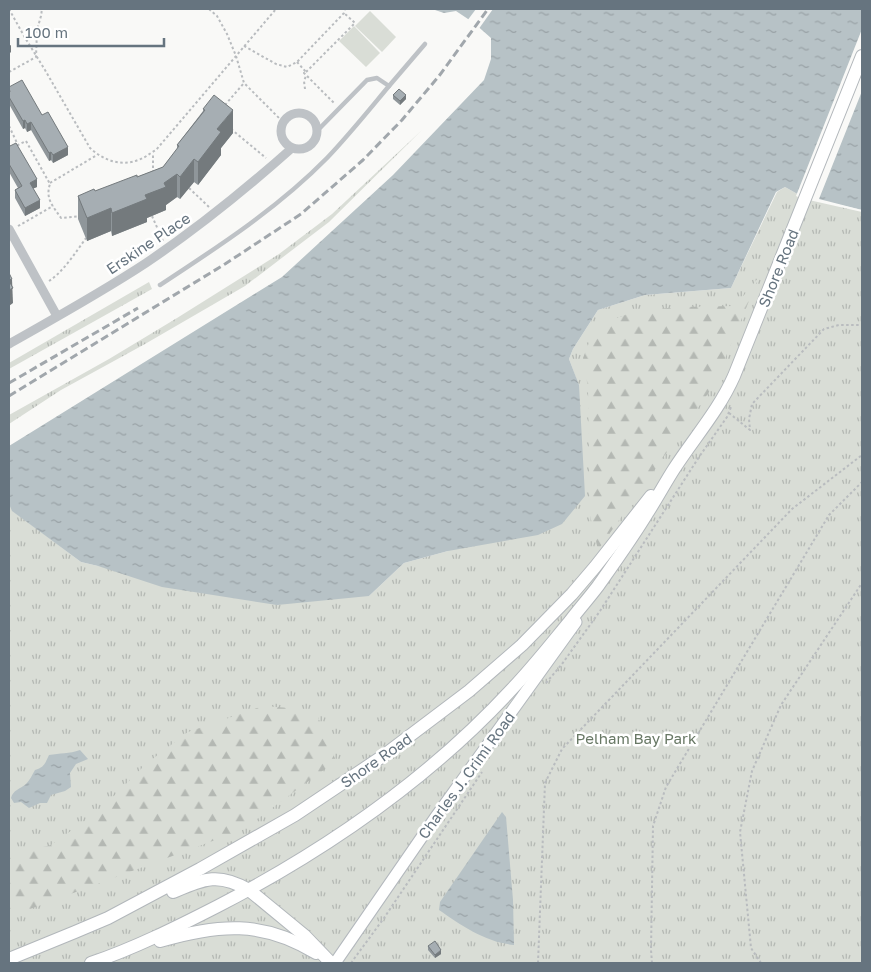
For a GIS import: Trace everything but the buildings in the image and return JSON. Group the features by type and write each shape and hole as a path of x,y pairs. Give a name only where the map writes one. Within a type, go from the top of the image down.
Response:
{"main road":[{"name":"Shore Road","path":"91,963 117,954 249,890 336,837 394,796 476,726 548,648 597,587 648,514 674,469 715,411 730,386 862,56"},
{"name":"Shore Road","path":"9,959 108,918 233,851 325,796 383,756 469,691 522,646 572,594 612,546 638,510 674,469"},
{"name":"Charles J. Crimi Road","path":"335,963 435,818 580,616 597,587"},
{"path":"108,918 195,883 213,878 228,880 249,890 305,936 330,963"},
{"path":"117,954 196,931 237,928 251,929 278,936 303,946 330,963"}],"street":[{"path":"292,148 284,142 281,132 283,122 290,115 300,113 313,119 316,123 317,131"},
{"name":"Erskine Place","path":"9,344 124,277 166,249 215,213 292,148 303,149 308,147 315,139 317,131"},
{"path":"9,230 57,316"}],"lane":[{"path":"160,285 260,216 299,184 326,158 426,44"},
{"path":"317,131 364,83 372,78 380,79 389,86"}],"path":[{"path":"9,9 90,148 97,155 110,161 127,163 140,160 156,150 276,9"},
{"path":"36,58 37,30 42,16 42,9"},
{"path":"211,9 227,34 244,83 283,122"},
{"path":"244,46 276,64 287,67 297,62 344,13 345,9"},
{"path":"306,72 355,23 344,13"},
{"path":"9,72 36,58"},
{"path":"297,62 306,72 304,74 306,76 304,89"},
{"path":"306,76 340,108"},
{"path":"221,110 244,83"},
{"path":"9,126 18,144 26,141 50,184"},
{"path":"230,128 274,164"},
{"path":"152,176 153,152"},
{"path":"84,215 61,218 49,199 48,190 50,184 97,155"},
{"path":"189,188 215,213"},
{"path":"9,230 53,206"},
{"path":"152,216 166,249"},
{"path":"40,286 54,277 86,238"},
{"path":"729,413 750,430 748,419 752,404 824,329 840,325 862,325"},
{"path":"538,963 545,783 562,749 792,509 862,456"},
{"path":"652,963 653,826 666,787 829,515 862,482"},
{"path":"761,963 751,948 740,832 752,771 781,705 862,583"}],"green space":[{"path":"370,11 396,37 382,52 355,26"},
{"path":"354,26 380,53 366,67 339,41"},
{"path":"422,130 329,222 245,286 61,390 9,424 9,415 109,359 279,254 332,214"},
{"name":"Pelham Bay Park","path":"785,187 801,196 862,210 862,963 9,963 9,504 13,511 81,562 98,566 369,596 404,563 448,551 579,386 569,359 573,349 598,310 645,295 731,288 777,192"},
{"path":"759,277 714,385 598,550 590,515 588,388 583,358 590,340 607,322 635,311 679,307 735,306"},
{"path":"149,282 152,289 9,369 9,363"},
{"path":"263,706 315,710 336,761 242,830 17,914 9,913 9,845 17,853 51,845 99,811 146,764 188,732"}],"water":[{"path":"432,9 862,9 862,210 801,196 785,187 776,192 731,288 645,295 598,310 573,349 569,359 579,385 585,496 562,524 538,535 448,551 404,563 369,596 277,605 162,587 81,562 12,511 9,504 9,446 282,277 393,175 484,80 491,59 491,38 474,23 456,11 444,13"},
{"path":"80,750 88,759 76,764 70,773 71,787 51,795 47,803 40,803 29,808 21,802 14,803 11,798 13,793 26,784 35,770 41,768 49,755"},
{"path":"502,812 506,817 513,900 514,945 493,941 484,937 439,910 440,902"}],"pier":[{"path":"476,9 493,9 478,30 467,21"},
{"path":"862,29 862,91 819,199 862,210 862,212 796,196"}],"railway":[{"path":"9,396 225,264 301,214 363,160 402,120 439,76 488,9"},
{"path":"9,383 138,308"}]}
